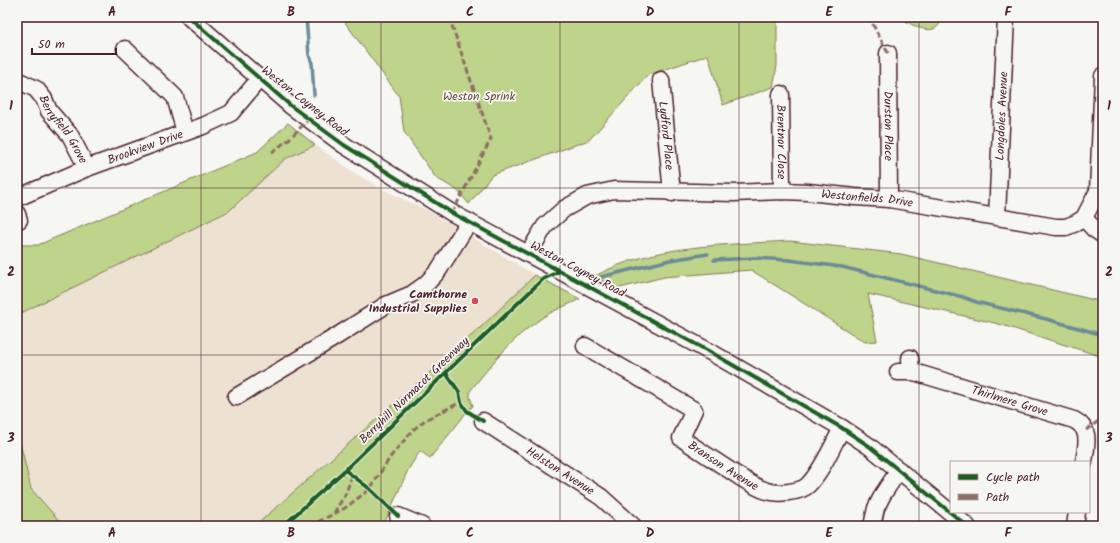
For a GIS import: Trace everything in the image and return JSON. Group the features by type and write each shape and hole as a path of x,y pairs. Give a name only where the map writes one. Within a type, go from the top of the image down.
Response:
{"street":[{"name":"Weston Coyney Road","path":"189,17 291,106 344,145 452,213 712,353 842,428 869,446 950,511"},
{"name":"Longdoles Avenue","path":"997,216 1006,17"},
{"path":"125,49 175,97 185,132"},
{"name":"Durston Place","path":"884,62 889,199"},
{"path":"1103,76 1098,190 1084,218 1094,229 1103,235"},
{"name":"Brookview Drive","path":"17,198 88,168 204,126 231,113 260,78"},
{"name":"Berryfield Grove","path":"17,80 36,90 44,99 49,112 70,135 88,168"},
{"name":"Lydford Place","path":"660,80 672,193"},
{"name":"Brentnor Close","path":"782,94 782,191"},
{"name":"Westonfields Drive","path":"528,254 545,226 564,209 587,196 614,190 672,193 808,192 889,199 1056,227 1066,227 1084,218"},
{"path":"236,397 386,305 412,294 426,284 438,271 469,222"},
{"name":"Branson Avenue","path":"585,346 694,410 681,438 721,465 768,492 778,493 796,491 807,486 820,469 842,428"},
{"name":"Thirlmere Grove","path":"907,367 914,372 1051,412 1080,423 1086,430 1087,441 1084,461"},
{"name":"Helston Avenue","path":"482,421 601,497 633,526"},
{"path":"872,526 876,508 883,494 899,470"},
{"name":"Weston Coyney Road","path":"952,513 968,526"},
{"path":"1076,526 1077,513"},
{"path":"398,516 422,526"}],"shaded area":[{"path":"315,145 356,174 388,192 427,210 535,275 480,328 255,526 64,526 31,489 17,429 17,315 229,211 285,159"}],"green space":[{"name":"Weston Sprink","path":"341,17 777,17 777,66 773,87 723,105 708,55 648,75 589,140 492,175 469,204 457,190 436,178 404,132 399,96"},
{"path":"899,17 943,17 938,26 929,30 918,28"},
{"path":"288,123 315,145 285,159 229,211 17,315 17,245 38,245 257,152"},
{"path":"790,241 901,254 1103,302 1103,357 999,324 868,294 877,341 865,342 751,270 664,277 616,289 595,276 618,265 665,252 715,245"},
{"path":"535,275 580,299 554,311 529,327 510,344 494,362 470,391 473,406 467,411 430,458 420,451 408,470 383,526 255,526 480,328"},
{"path":"17,429 31,489 64,526 17,526"}],"waterway":[{"path":"306,17 309,55 312,63 314,95"},
{"path":"601,277 670,260 708,254"},
{"path":"714,260 754,258 789,260 842,267 963,297 976,302 1103,335"}],"marked path":[{"path":"449,17 491,139 452,213"},
{"path":"867,17 871,21 888,53"},
{"path":"272,152 288,140 309,119"},
{"path":"310,526 345,508 370,489 391,456 413,430 425,420 461,402"},
{"path":"1086,430 1103,418"},
{"path":"334,513 346,493 352,475"}],"cycle path":[{"path":"189,17 291,106 344,145 452,213 712,353 842,428 869,446 950,512"},
{"name":"Berryhill Normacot Greenway","path":"283,526 345,470 543,279 560,271"},
{"name":"Berryhill Normacot Greenway","path":"446,373 459,392 461,402 467,411 483,421"},
{"path":"345,470 370,489 398,516"},
{"path":"951,513 967,526"}],"place":[{"name":"Camthorne Industrial Supplies","path":"475,301"}]}
